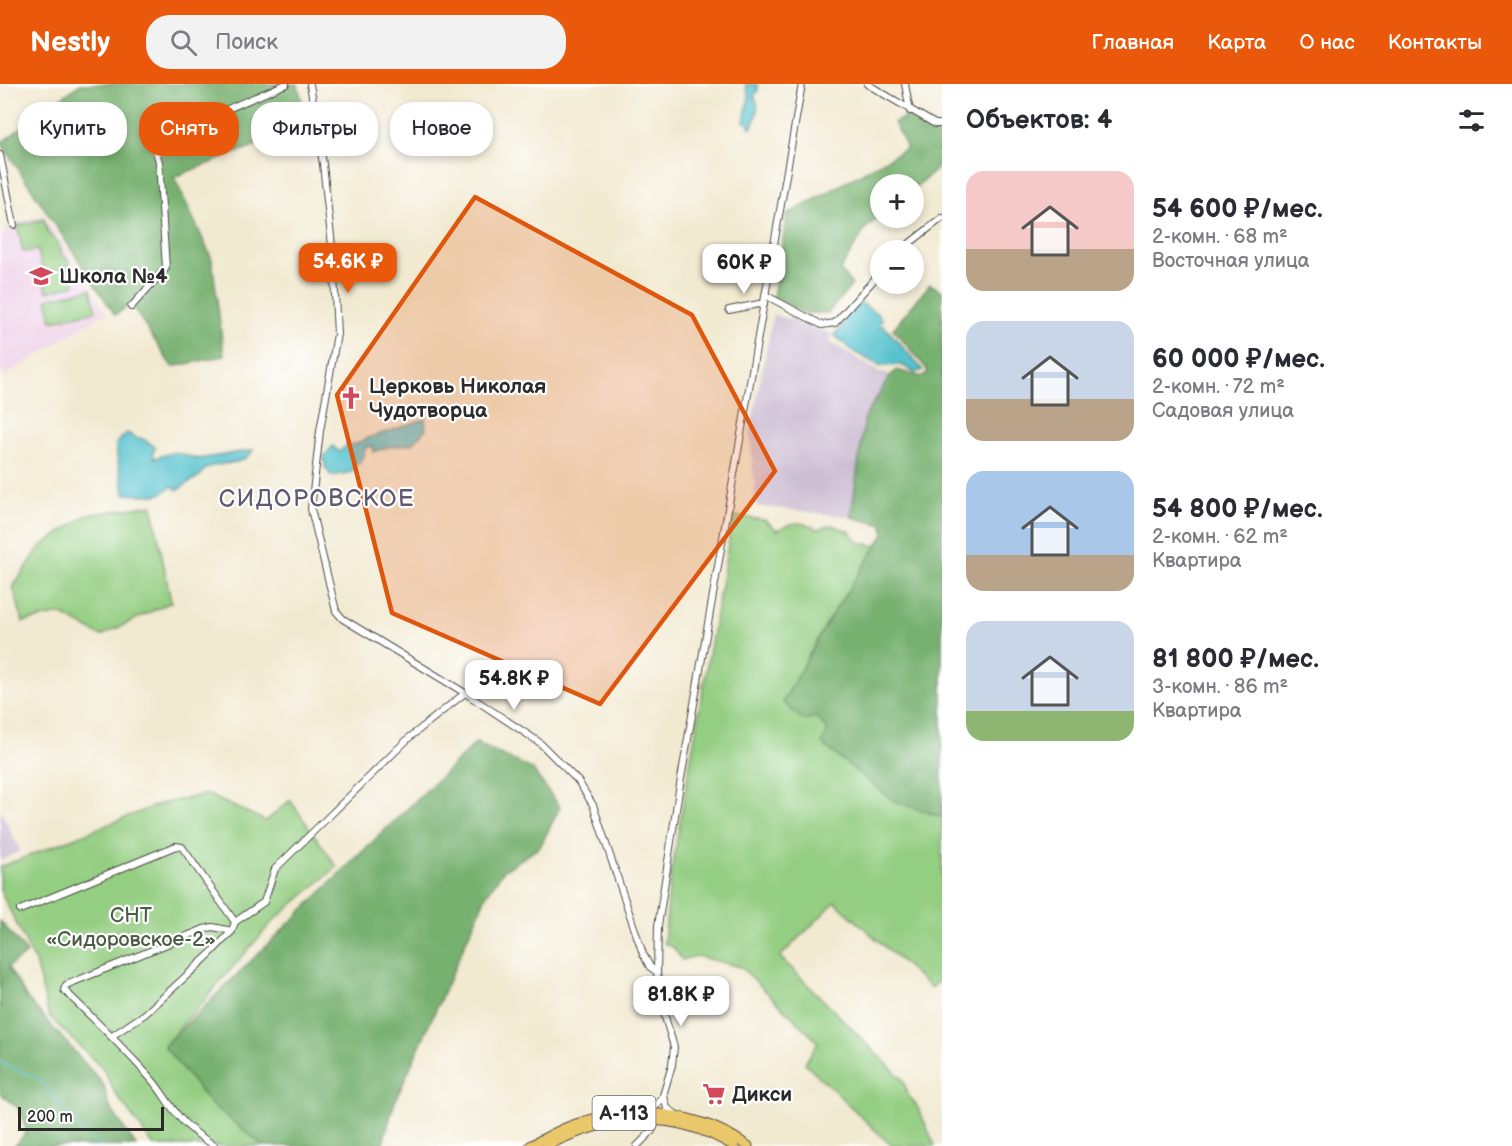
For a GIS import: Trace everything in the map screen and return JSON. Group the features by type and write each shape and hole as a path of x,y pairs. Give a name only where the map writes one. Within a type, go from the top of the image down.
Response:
{"highway":[{"name":"А-113","path":"530,1146 574,1124 604,1116 641,1112 679,1117 721,1130 748,1146"},
{"name":"А-113","path":"546,1146 593,1126 630,1120 657,1120 688,1125 734,1146"}],"street":[{"path":"131,307 166,268 159,162 153,141 286,84"},
{"path":"310,84 323,164 333,255 337,334 320,431 311,509 336,611 343,619 465,693 539,742 578,781 594,805 643,954 650,967 657,972"},
{"path":"641,1112 654,1108 663,1095 672,1065 674,1047 660,1000 657,972 658,926 802,84"},
{"path":"867,84 910,111 935,124 942,124"},
{"path":"904,84 910,111"},
{"path":"0,155 14,225"},
{"path":"914,240 942,218"},
{"path":"765,295 822,325 835,323 870,284"},
{"path":"729,310 764,303"},
{"path":"112,1036 145,1014 210,954 231,931 235,922 264,902 275,869 410,737 465,693"},
{"path":"20,910 176,846 182,847 235,922"},
{"path":"215,1146 190,1128 177,1115 158,1087 112,1036 64,990 66,985 204,929 213,927 231,931"},
{"path":"663,1095 668,1108 679,1117"},
{"path":"637,1146 652,1131 657,1120"}],"highlighted area":[{"path":"475,197 692,315 775,471 600,704 392,613 337,395"}],"shaded area":[{"name":"Школа №4","path":"42,215 106,312 6,375 0,369 0,240 8,227"},
{"path":"773,314 832,334 830,342 879,372 891,375 865,417 851,517 756,506 750,434"},
{"path":"0,809 20,851 0,861"}],"green space":[{"path":"80,84 298,84 302,102 251,102 251,147 239,152 239,102 139,102 139,156 228,156 174,177 212,259 224,356 172,367 131,304 115,315 1,143 18,130 18,156 127,156 127,102 56,102"},
{"path":"910,114 931,129 942,129 942,146 937,154 939,167 924,180 924,174 870,174 870,225 840,270 852,285 828,313 804,313 773,297 787,215 907,148 894,123"},
{"path":"44,219 48,233 59,244 62,255 68,260 75,285 47,292 38,250 23,252 17,226"},
{"path":"930,284 942,291 942,817 894,801 822,744 828,730 816,717 803,720 783,702 827,623 884,534 883,525 851,517 865,417 891,375 897,370 922,377 927,374 927,369 893,329"},
{"path":"91,289 96,311 52,321 47,299"},
{"path":"152,505 171,602 101,636 60,614 23,622 13,587 40,547 87,515"},
{"path":"733,516 765,520 777,530 797,523 807,524 817,529 831,525 849,531 858,542 877,546 827,623 783,702 816,716 894,801 942,817 942,979 931,988 835,902 780,957 903,1080 908,1095 917,1106 935,1146 892,1146 805,1063 818,1042 741,967 696,956 682,960 674,948 664,943 670,879"},
{"path":"476,743 532,769 560,807 540,847 503,871 487,894 394,1104 382,1146 264,1146 211,1104 164,1046"},
{"name":"СНТ «Сидоровское-2»","path":"206,794 266,821 290,800 337,867 273,921 164,1046 211,1104 264,1146 154,1146 115,1093 104,1070 49,1016 35,962 0,890 0,867 160,804"},
{"path":"0,921 27,953 8,967 27,998 104,1085 109,1106 136,1146 15,1146 27,1131 19,1109 0,1093"}],"water":[{"path":"745,84 758,85 758,91 754,96 757,112 752,127 749,127 749,123 744,122 749,96"},
{"path":"857,300 878,314 882,319 879,326 884,326 923,370 915,373 902,365 880,366 854,352 834,335 840,329 844,315"},
{"path":"425,419 426,429 412,444 388,447 373,452 374,447 366,447 360,463 355,465 352,472 331,476 325,467 324,456 333,446 339,452 347,445 356,444"},
{"path":"127,433 156,447 153,453 154,458 175,452 198,459 253,450 241,460 211,466 177,490 173,486 157,495 131,494 124,493 116,450 116,444"}],"waterway":[{"path":"0,1063 40,1079 75,1125 100,1146"}],"place":[{"name":"Школа №4","path":"41,276"},
{"name":"Церковь Николая Чудотворца","path":"351,398"},
{"name":"Дикси","path":"714,1094"}],"district":[{"name":"СИДОРОВСКОЕ","path":"317,498"}]}
